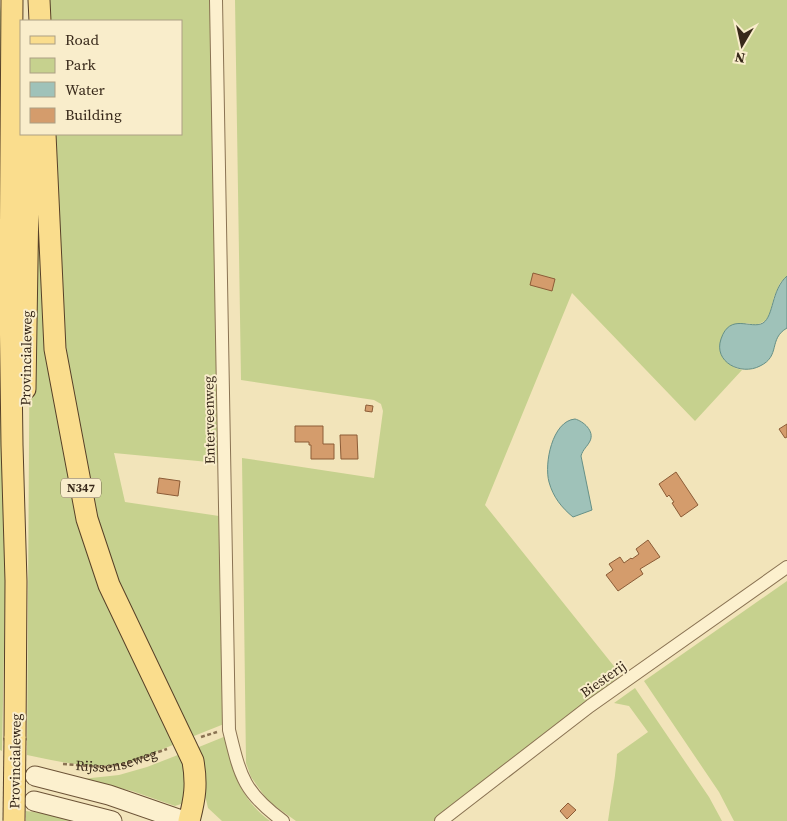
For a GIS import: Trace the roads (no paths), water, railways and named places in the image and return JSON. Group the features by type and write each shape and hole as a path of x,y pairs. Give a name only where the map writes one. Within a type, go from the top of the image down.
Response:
{"main road":[{"name":"Provincialeweg","path":"12,0 10,308 16,581 14,821"},
{"path":"30,0 30,20"},
{"path":"39,0 40,20"},
{"name":"Provincialeweg","path":"16,581 25,450 28,135"},
{"name":"N347","path":"45,135 55,349 87,519 109,585 193,761 196,780 195,800 188,821"},
{"name":"Rijssenseweg","path":"34,776 109,795 184,821"},
{"path":"34,801 112,821"}],"street":[{"name":"Enterveenweg","path":"216,0 229,730 238,770 252,794 266,809 283,821"},
{"name":"Biesterij","path":"441,821 590,706 787,567"}],"water":[{"path":"787,276 787,328 778,337 770,357 766,362 753,369 737,368 730,365 721,354 721,339 725,331 735,324 758,325 767,320 778,288"},
{"path":"575,419 585,424 591,434 590,441 581,456 592,510 573,517 553,493 549,482 548,465 555,435 567,422"}]}
